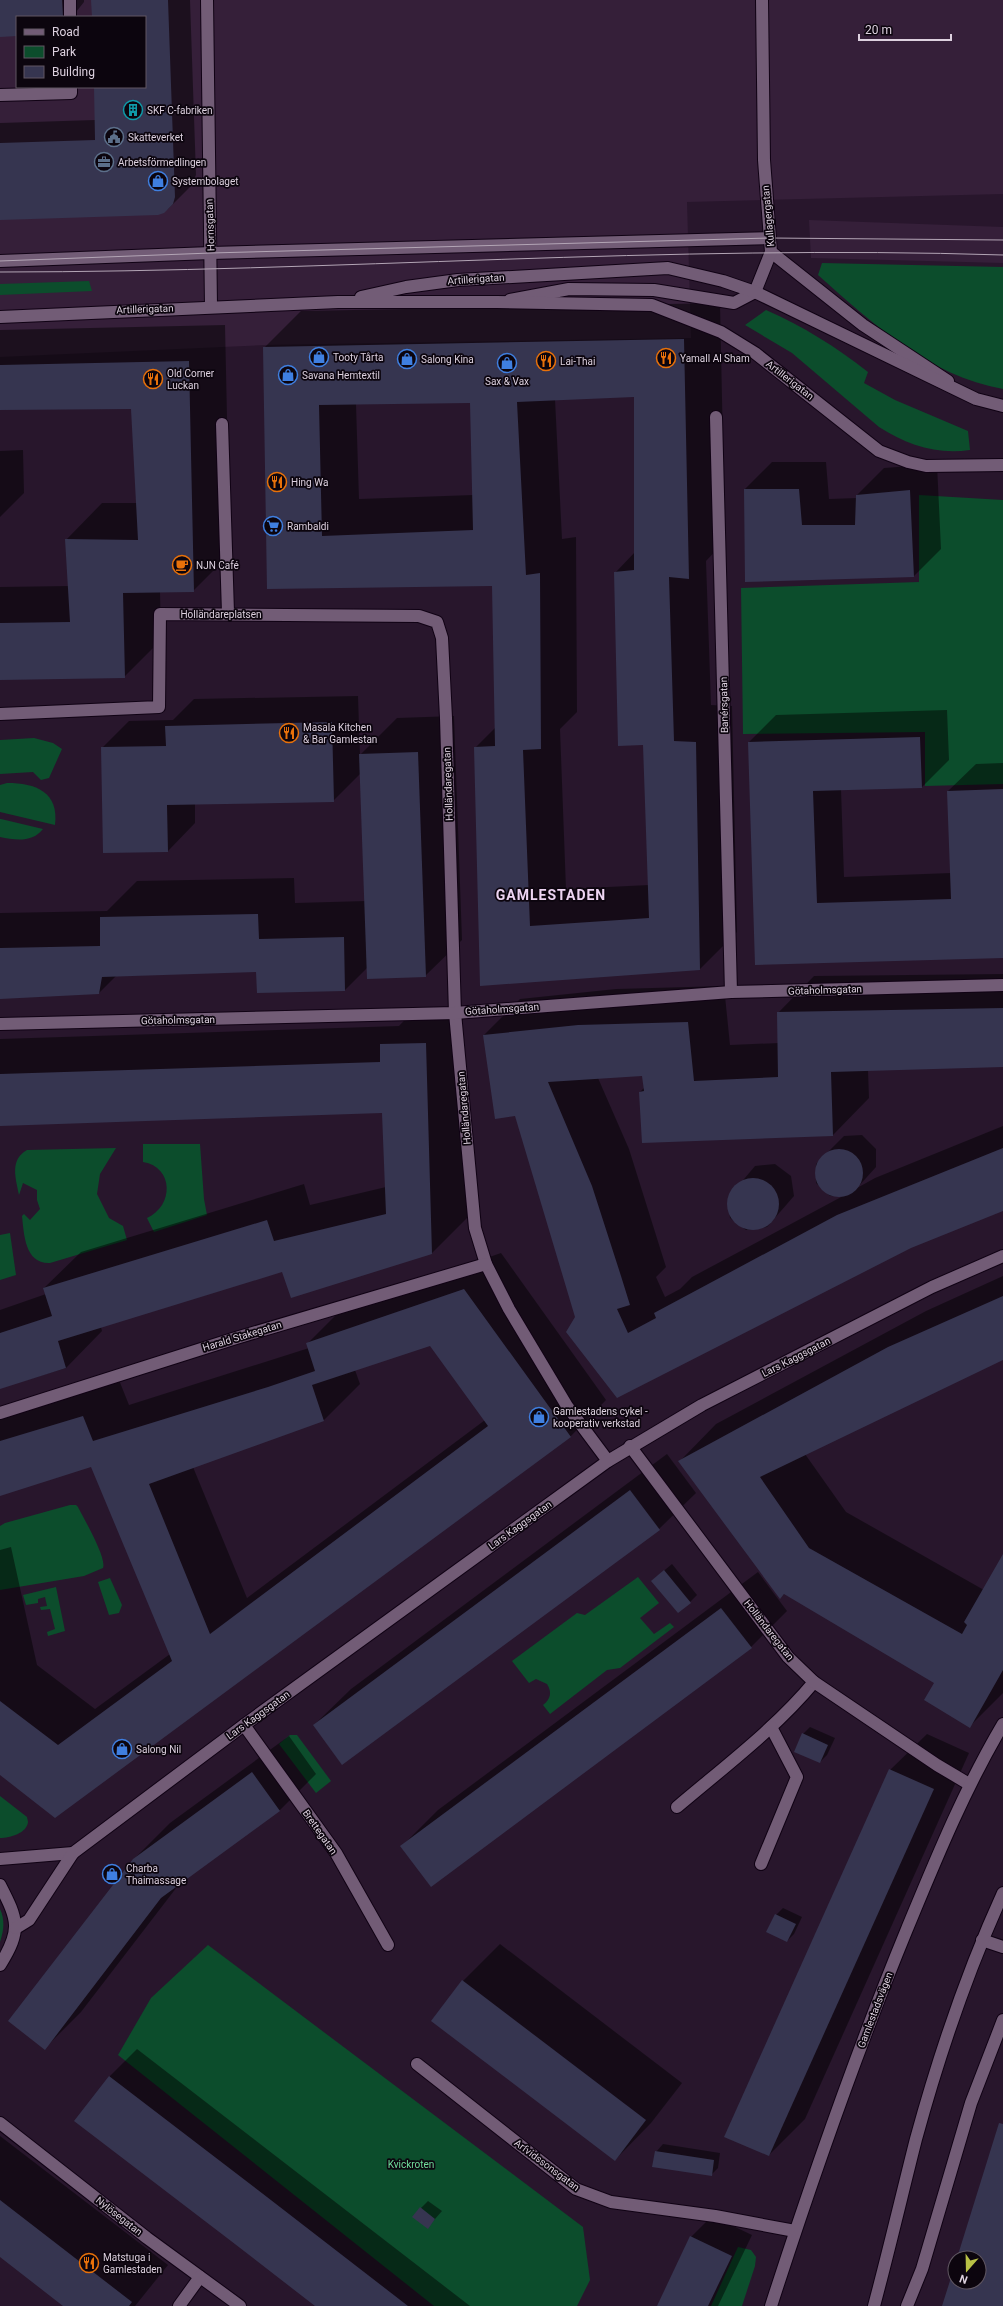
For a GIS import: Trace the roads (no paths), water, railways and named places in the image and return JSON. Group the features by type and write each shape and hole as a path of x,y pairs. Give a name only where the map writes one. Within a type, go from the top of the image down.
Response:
{"street":[{"path":"70,0 70,16"},
{"name":"Hornsgatan","path":"206,0 211,306"},
{"name":"Kullagergatan","path":"762,0 764,160 771,252 863,325 976,400"},
{"path":"0,95 71,93 71,88"},
{"path":"0,261 211,253 770,238"},
{"path":"755,292 771,252"},
{"name":"Artillerigatan","path":"338,302 406,287 458,280 668,268 723,281 755,292 976,400 1003,406"},
{"name":"Artillerigatan","path":"497,302 569,289 654,290 734,303 755,292"},
{"name":"Artillerigatan","path":"0,317 211,306 338,302 497,302 652,305 721,332 756,353 879,451 908,462 926,466 1003,465"},
{"name":"Banérsgatan","path":"716,417 731,992"},
{"path":"222,424 228,613"},
{"name":"Holländareplatsen","path":"0,714 159,707 160,614 228,613 419,616 437,622 442,638 446,718"},
{"name":"Holländaregatan","path":"446,718 455,1013 475,1228 486,1264 510,1309 567,1406 608,1461"},
{"name":"Götaholmsgatan","path":"0,1024 455,1013 731,992 1003,985"},
{"name":"Lars Kaggsgatan","path":"16,1928 29,1920 73,1853 244,1725 630,1446 702,1405 932,1287 1003,1256"},
{"name":"Harald Stakegatan","path":"0,1413 236,1338 486,1264"},
{"name":"Holländaregatan","path":"630,1446 788,1657 814,1682 937,1765 969,1784"},
{"path":"678,1807 771,1726 796,1703 814,1682"},
{"name":"Gamlestadsvägen","path":"771,2306 795,2231 880,1997 950,1824 969,1784 1003,1724"},
{"name":"Brettegatan","path":"244,1725 336,1853 388,1945"},
{"path":"761,1864 797,1777 771,1726"},
{"path":"0,1859 73,1853"},
{"path":"0,1885 15,1914 16,1928 12,1946 0,1965"},
{"path":"874,2306 917,2138 956,2008 982,1940 1003,1893"},
{"path":"982,1940 1003,1947"},
{"path":"907,2306 922,2268 971,2103 1003,2020"},
{"name":"Arfvidssonsgatan","path":"417,2064 576,2189 611,2202 715,2216 795,2231"},
{"name":"Nylösegatan","path":"0,2123 147,2238 240,2306"},
{"path":"179,2306 200,2277"}],"tram line":[{"path":"0,261 211,253 770,238 1003,240"},
{"path":"0,272 251,268 752,253 1003,255"}],"place":[{"name":"SKF C-fabriken","path":"133,110"},
{"name":"Skatteverket","path":"114,137"},
{"name":"Arbetsförmedlingen","path":"104,162"},
{"name":"Systembolaget","path":"158,181"},
{"name":"Tooty Tårta","path":"319,357"},
{"name":"Yamall Al Sham","path":"666,358"},
{"name":"Salong Kina","path":"407,359"},
{"name":"Lai-Thai","path":"546,361"},
{"name":"Sax & Vax","path":"507,363"},
{"name":"Savana Hemtextil","path":"288,375"},
{"name":"Old Corner Luckan","path":"153,379"},
{"name":"Hing Wa","path":"277,482"},
{"name":"Rambaldi","path":"273,526"},
{"name":"NJN Café","path":"182,565"},
{"name":"Masala Kitchen & Bar Gamlestan","path":"289,733"},
{"name":"Gamlestadens cykel - kooperativ verkstad","path":"539,1417"},
{"name":"Salong Nil","path":"122,1749"},
{"name":"Charba Thaimassage","path":"112,1874"},
{"name":"Matstuga i Gamlestaden","path":"89,2263"}],"district":[{"name":"GAMLESTADEN","path":"551,895"}],"park label":[{"name":"Kvickroten","path":"411,2164"}]}
